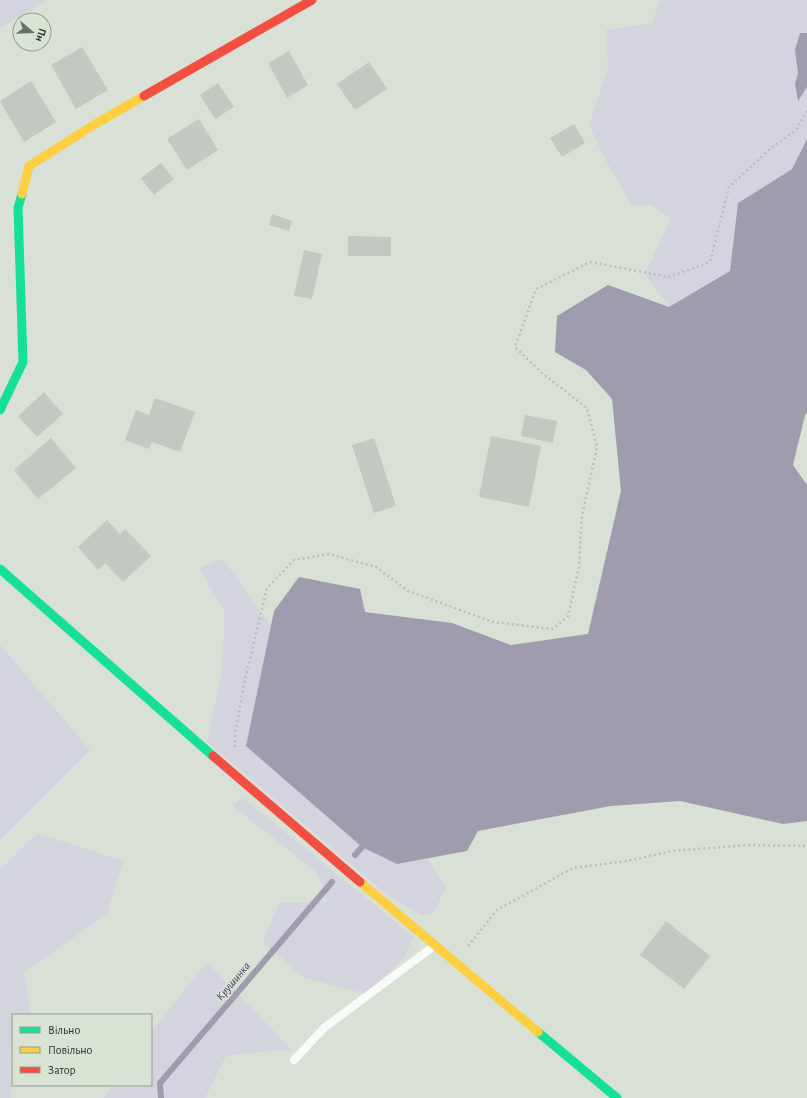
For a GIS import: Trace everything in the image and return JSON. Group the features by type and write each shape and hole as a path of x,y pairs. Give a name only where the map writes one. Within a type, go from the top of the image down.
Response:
{"street":[{"path":"0,410 22,362 18,208 28,166 97,124 312,0"},
{"path":"0,569 272,808 616,1098"}],"lane":[{"path":"294,1060 324,1028 435,946"}],"path":[{"path":"236,749 235,735 244,684 267,588 294,560 329,554 376,567 408,591 493,622 553,629 568,616 579,567 582,516 597,447 587,408 542,374 515,347 536,289 590,262 669,277 710,262 728,187 770,149 796,130 807,111"},
{"path":"455,963 497,910 573,868 627,861 672,851 749,845 807,846"}],"shaded area":[{"path":"0,0 48,0 27,12 12,12 12,21 0,28"},
{"path":"660,0 807,0 807,139 792,169 738,203 730,271 669,307 645,274 671,219 652,205 632,206 604,157 589,125 608,68 606,30 652,23"},
{"path":"800,33 807,33 807,87 798,101 795,84 798,73 795,50"},
{"path":"807,139 807,413 805,415 793,465 807,485 807,821 783,824 680,801 611,806 478,831 467,851 397,864 362,847 246,746 274,611 299,577 360,589 365,612 452,623 511,645 588,634 621,491 612,399 586,370 555,352 557,316 608,285 669,307 730,271 738,203 792,169"},
{"path":"223,559 271,626 246,746 396,864 428,859 446,886 434,913 421,915 385,893 207,742 221,676 224,610 199,568"},
{"path":"0,645 90,750 0,840"},
{"path":"243,798 413,936 405,957 366,994 304,978 263,942 279,903 329,902 316,872 232,805"},
{"path":"37,833 123,861 107,914 24,972 31,1014 12,1014 12,1043 10,1046 11,1098 0,1098 0,870"},
{"path":"207,962 291,1049 226,1056 205,1098 104,1098 112,1086 152,1086 152,1031"}],"building":[{"path":"82,47 108,90 76,109 51,65"},
{"path":"289,51 308,85 287,98 268,63"},
{"path":"369,62 387,89 355,110 337,84"},
{"path":"31,81 56,122 24,142 0,101"},
{"path":"218,83 234,107 215,119 200,95"},
{"path":"199,119 218,150 187,170 167,139"},
{"path":"574,124 585,143 562,157 550,138"},
{"path":"161,163 174,179 154,195 141,178"},
{"path":"272,214 292,221 289,231 269,225"},
{"path":"348,236 391,237 391,256 348,256"},
{"path":"304,250 322,254 312,299 294,296"},
{"path":"44,392 63,414 37,437 18,416"},
{"path":"155,398 195,412 180,452 152,442 149,449 125,440 136,410 149,415"},
{"path":"525,415 557,421 553,443 521,436"},
{"path":"491,436 541,446 529,507 479,497"},
{"path":"51,438 76,468 38,499 14,470"},
{"path":"374,438 396,506 374,513 352,445"},
{"path":"107,520 120,534 125,529 151,556 123,582 105,563 98,570 78,547"},
{"path":"666,921 710,956 684,989 640,955"}],"waterway":[{"path":"355,855 362,847"},
{"name":"Крушинка","path":"161,1098 160,1083 332,882"}],"traffic: fast":[{"path":"0,410 23,362 18,208 22,194"},
{"path":"0,569 213,756"},
{"path":"538,1032 617,1098"}],"traffic: slow":[{"path":"22,194 29,166 97,123 144,96"},
{"path":"360,882 538,1032"}],"traffic: jam":[{"path":"144,96 312,0"},
{"path":"213,756 360,882"}]}
